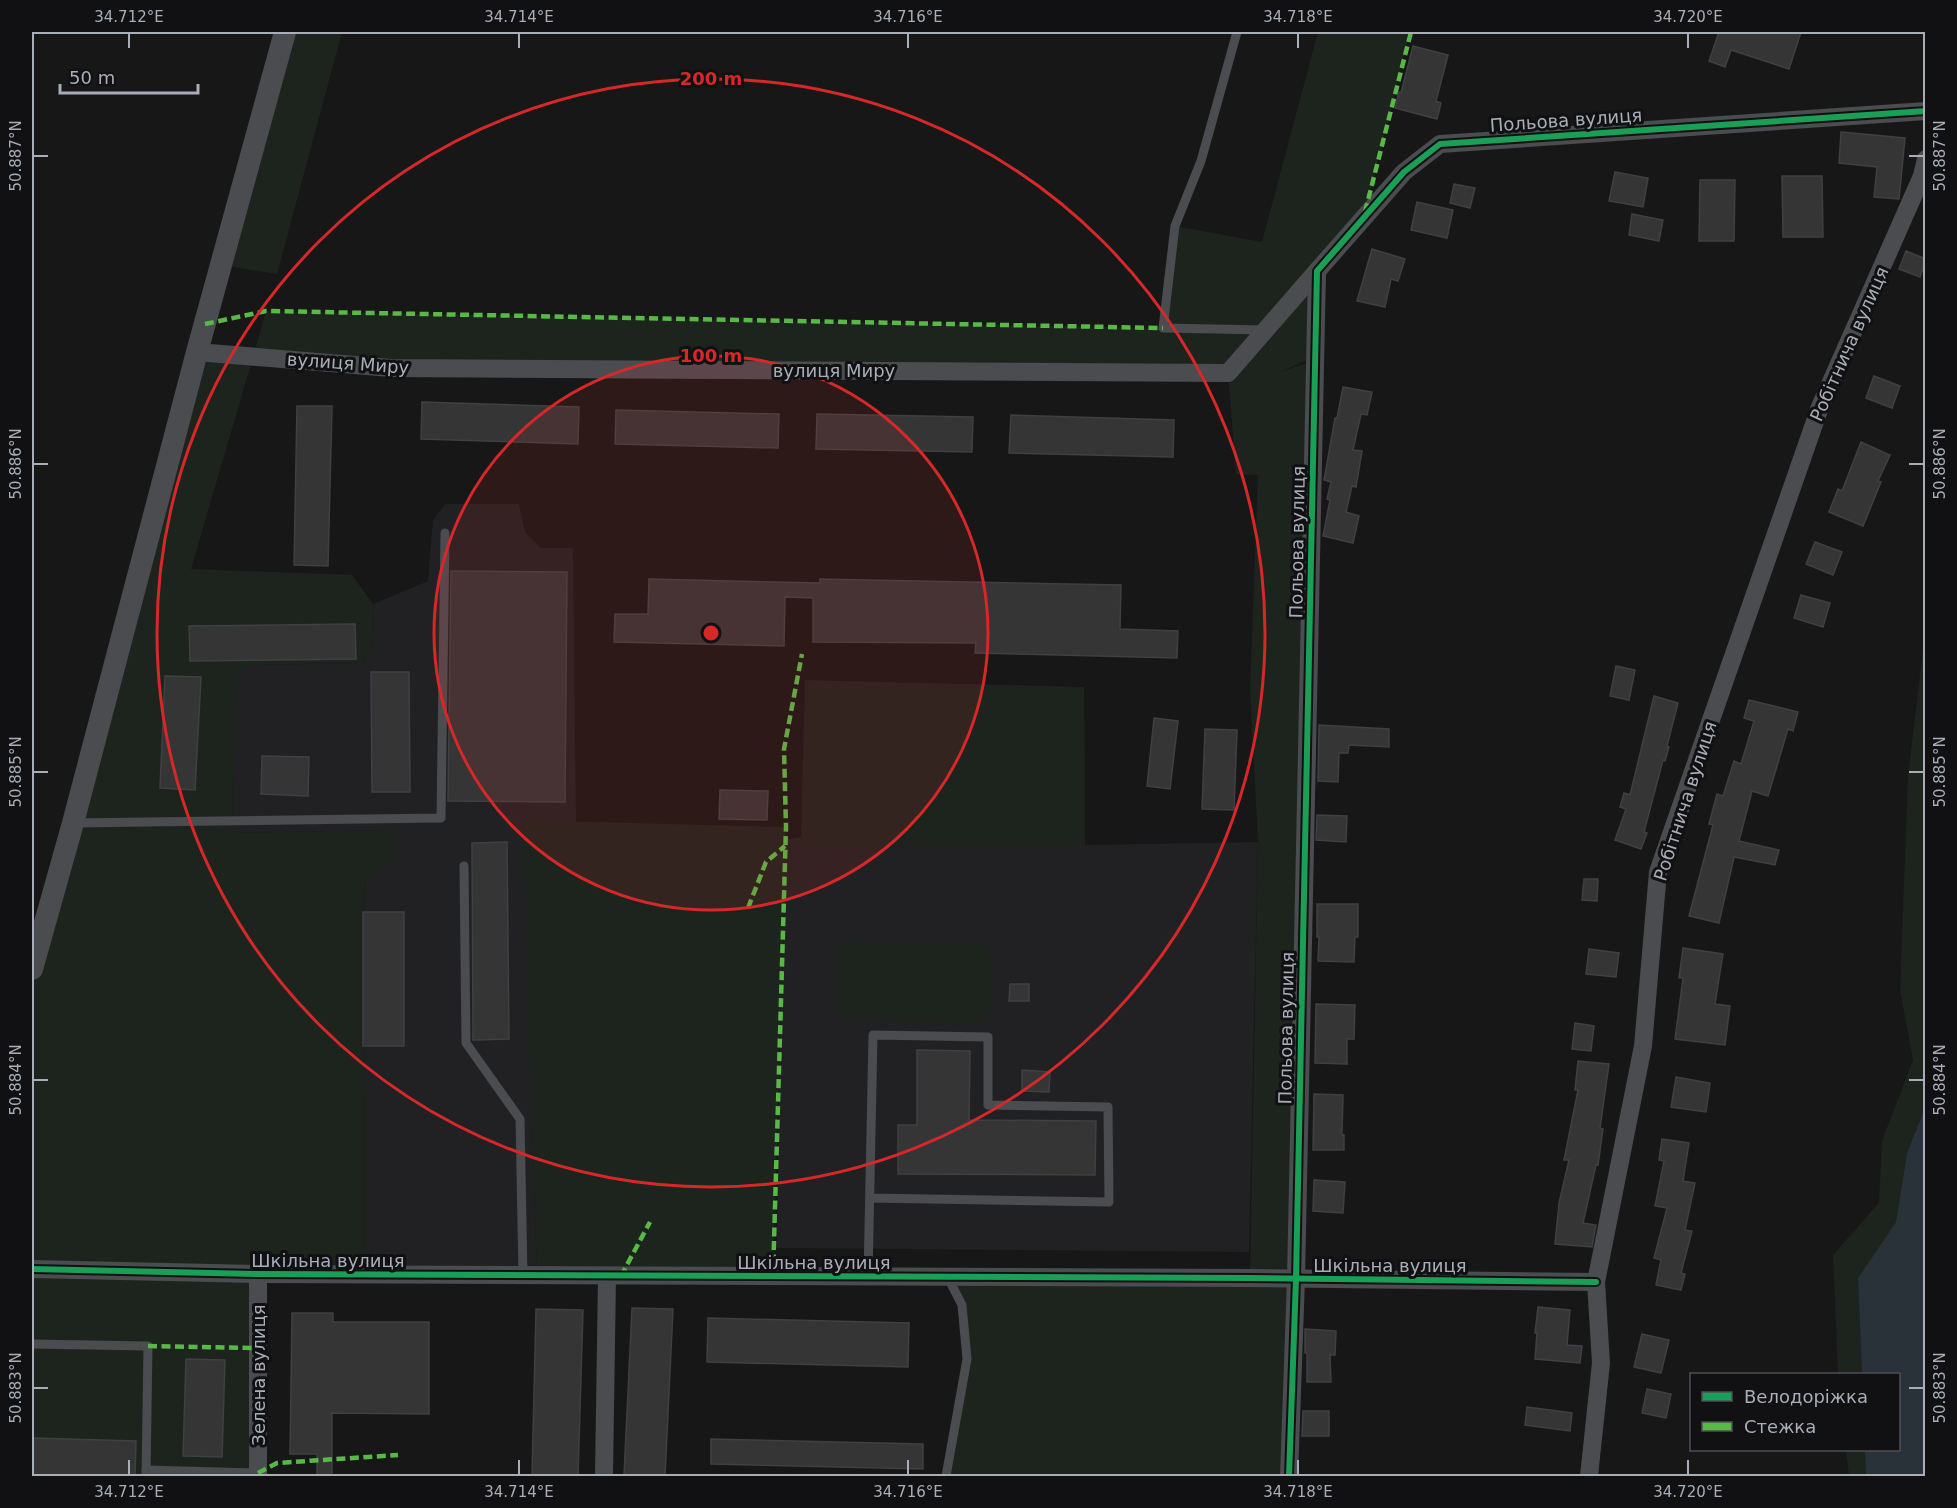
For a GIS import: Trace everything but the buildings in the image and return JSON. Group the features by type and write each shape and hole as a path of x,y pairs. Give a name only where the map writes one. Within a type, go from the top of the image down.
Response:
{"street":[{"path":"32,969 285,32"},
{"name":"Польова вулиця","path":"1289,1476 1296,1279 1317,271 1404,172 1440,144 1926,111"},
{"name":"Робітнича вулиця","path":"1589,1476 1601,1363 1596,1282 1643,1046 1658,872 1820,407 1922,176 1926,159"},
{"name":"вулиця Миру","path":"197,352 391,368 1228,373 1317,271"},
{"name":"Шкільна вулиця","path":"32,1269 258,1274 1596,1282"},
{"name":"Зелена вулиця","path":"258,1274 258,1475"},
{"path":"604,1476 607,1276"}],"lane":[{"path":"1237,32 1201,161 1175,226 1163,328 1265,330"},
{"path":"73,822 441,818 445,533"},
{"path":"464,866 466,1042 520,1119 523,1276"},
{"path":"868,1277 873,1035 988,1037 988,1105 1108,1107 1109,1202 870,1198"},
{"path":"946,1476 967,1359 962,1305 948,1278"},
{"path":"32,1344 148,1346 146,1473 258,1475"}],"shaded area":[{"path":"286,32 342,32 277,274 221,265"},
{"path":"1318,32 1410,32 1364,218 1317,271 1312,358 1280,372 1316,360 1287,1476 946,1476 967,1359 962,1305 948,1278 1250,1278 1258,842 1250,689 1258,475 1236,474 1228,373 253,357 266,311 1163,328 1175,226 1262,242"},
{"path":"197,352 253,357 191,569 352,575 373,604 374,642 361,663 249,665 236,678 233,814 233,833 394,830 395,863 366,880 363,912 365,1275 258,1274 258,1476 32,1476 32,981"},
{"path":"445,504 519,504 525,532 541,548 573,548 576,822 523,820 537,1276 365,1275 363,912 366,880 394,830 233,833 235,678 249,665 361,663 374,642 373,604 428,581 433,520"},
{"path":"1925,632 1925,1108 1907,1153 1896,1222 1858,1278 1862,1373 1838,1373 1833,1255 1879,1203 1882,1141 1913,1060 1900,990 1908,777"},
{"path":"805,680 1084,687 1085,845 1258,842 1249,1252 777,1248 783,840 801,837"},
{"path":"1084,687 1085,845 802,846 808,689"},
{"path":"522,820 786,827 773,1277 537,1276"},
{"path":"842,940 983,944 991,951 990,1017 984,1023 842,1018 835,1012 835,948"},
{"path":"1925,1108 1925,1476 1866,1476 1865,1451 1900,1451 1900,1373 1862,1373 1858,1278 1896,1222 1907,1153"},
{"path":"1846,1451 1865,1451 1866,1476 1849,1476"}],"marked path":[{"path":"1365,212 1411,32"},
{"path":"205,324 266,311 1163,328"},
{"path":"773,1277 786,827 784,749 802,654"},
{"path":"748,908 766,862 785,846"},
{"path":"621,1276 650,1222"},
{"path":"148,1346 258,1348"},
{"path":"258,1473 277,1463 398,1455"}],"cycle path":[{"path":"1289,1476 1296,1279 1317,271 1404,172 1440,144 1926,111"},
{"path":"32,1269 258,1274 1250,1278 1596,1282"}]}
